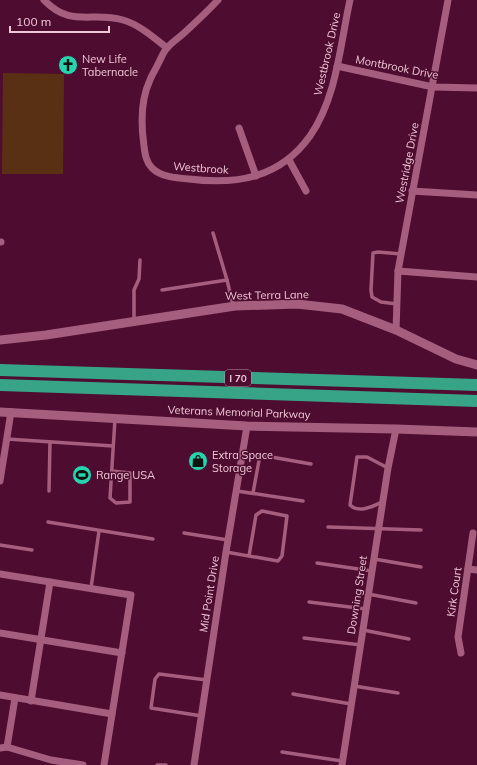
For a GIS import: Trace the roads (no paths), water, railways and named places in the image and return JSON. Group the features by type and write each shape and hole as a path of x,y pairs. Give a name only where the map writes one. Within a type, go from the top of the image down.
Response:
{"highway":[{"name":"I 70","path":"0,370 477,385"},
{"name":"I 70","path":"0,385 477,401"}],"street":[{"path":"44,0 52,8 70,17 98,16 123,20 144,29 167,48"},
{"name":"Westbrook","path":"218,0 167,48 149,81 144,104 142,131 145,155 147,162 152,168 167,176 202,181 231,181 256,176"},
{"name":"Westbrook Drive","path":"256,176 289,160 318,124 326,105 337,66 350,0"},
{"name":"Westridge Drive","path":"396,330 398,271 448,0"},
{"name":"Montbrook Drive","path":"337,66 433,87 477,88"},
{"path":"239,128 256,176"},
{"path":"289,160 306,191"},
{"path":"412,191 477,195"},
{"path":"398,271 477,277"},
{"name":"West Terra Lane","path":"0,340 46,335 234,306 297,304 342,309 396,330 456,359 477,365"},
{"name":"Veterans Memorial Parkway","path":"0,412 247,426 477,432"},
{"path":"0,481 11,412"},
{"name":"Mid Point Drive","path":"194,765 226,552 247,426"},
{"name":"Downing Street","path":"342,763 388,468 396,429"},
{"name":"Kirk Court","path":"461,653 458,637 472,533"},
{"path":"468,569 477,570"},
{"path":"0,574 131,595 104,765"},
{"path":"31,701 50,582"},
{"path":"0,633 122,653"},
{"path":"0,695 112,714"},
{"path":"15,698 3,748 51,760 83,765"}],"lane":[{"path":"213,233 234,306"},
{"path":"397,304 381,302 372,297 373,253 401,254"},
{"path":"134,321 134,290 139,279 140,260"},
{"path":"162,290 226,280"},
{"path":"112,471 130,473 130,502 116,503 110,498 115,418"},
{"path":"7,439 113,446"},
{"path":"49,491 50,442"},
{"path":"253,493 260,455 311,464"},
{"path":"383,502 362,509 350,505 357,457 367,457 388,468"},
{"path":"237,491 303,501"},
{"path":"226,552 249,556 278,561 282,556 287,516 262,511 256,515 249,556"},
{"path":"48,522 154,539"},
{"path":"328,527 421,530"},
{"path":"91,588 99,531"},
{"path":"184,532 228,540"},
{"path":"0,545 32,550"},
{"path":"374,559 421,568"},
{"path":"317,563 372,571"},
{"path":"368,594 416,603"},
{"path":"309,602 366,609"},
{"path":"363,630 410,639"},
{"path":"304,638 361,645"},
{"path":"202,716 151,708 154,687 159,674 207,680"},
{"path":"354,686 398,693"},
{"path":"293,694 351,704"},
{"path":"282,752 342,763"},
{"path":"157,765 166,765"}],"place":[{"name":"New Life Tabernacle","path":"68,65"},
{"name":"Extra Space Storage","path":"198,461"},
{"name":"Range USA","path":"82,475"}]}
